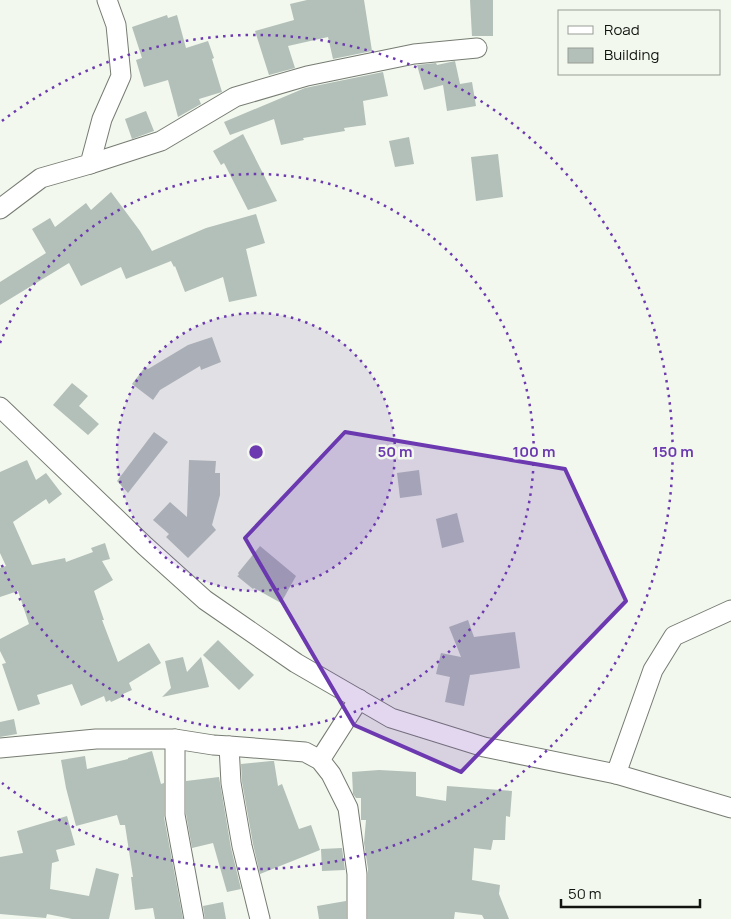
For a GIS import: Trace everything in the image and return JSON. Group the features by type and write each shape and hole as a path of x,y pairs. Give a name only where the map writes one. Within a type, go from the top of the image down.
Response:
{"street":[{"path":"90,164 102,119 121,76 116,25 107,0"},
{"path":"0,209 41,178 161,141 235,98 307,76 414,54 477,48"},
{"path":"0,406 144,546 205,600 296,663 391,718 484,747 616,774 731,808"},
{"path":"616,774 653,670 674,636 731,610"},
{"path":"320,760 359,699"},
{"path":"0,748 96,739 175,740 305,752 320,760 331,774 348,808 357,874 357,919"},
{"path":"175,740 175,815 194,919"},
{"path":"229,746 231,783 242,846 260,919"}],"highlighted area":[{"path":"345,432 565,469 626,601 461,772 354,725 245,538"}],"building":[{"path":"307,0 364,0 372,51 333,59 328,37 288,46 295,68 269,75 255,31 294,20 290,4"},
{"path":"470,0 493,0 493,36 472,36"},
{"path":"167,15 168,18 177,15 186,48 208,41 222,92 199,99 201,104 178,117 168,80 144,87 136,60 142,58 132,27"},
{"path":"455,61 460,84 472,82 476,106 447,111 443,85 424,90 417,65 436,63 437,65"},
{"path":"383,72 388,96 363,101 366,125 344,128 345,131 303,138 304,140 281,145 274,119 230,135 224,122 305,88"},
{"path":"146,111 154,131 132,139 125,119"},
{"path":"243,134 277,201 248,210 224,163 221,165 213,151"},
{"path":"409,137 414,164 395,167 389,141"},
{"path":"498,154 503,197 476,201 471,157"},
{"path":"111,192 140,231 152,251 206,228 256,214 265,243 246,249 257,296 229,302 223,277 185,292 175,266 171,261 126,279 121,267 81,286 69,263 0,305 0,282 46,253 32,229 50,218 55,227 86,203 91,210"},
{"path":"212,337 221,362 201,370 200,366 160,390 153,400 132,384 145,367 148,369 188,345"},
{"path":"72,383 88,396 79,406 99,424 88,435 53,405"},
{"path":"154,432 168,442 128,493 117,481"},
{"path":"27,460 36,480 46,473 62,494 49,504 46,499 13,522 32,565 65,558 66,562 93,552 91,548 105,543 110,559 102,561 113,580 94,591 104,620 102,620 118,662 149,643 161,663 129,683 132,690 111,702 110,700 106,702 104,696 81,706 72,684 37,695 40,704 18,711 2,664 6,663 0,651 0,639 29,624 18,591 0,597 0,568 6,566 0,553 0,472"},
{"path":"189,460 216,461 215,473 220,473 220,495 212,525 216,530 188,558 166,537 169,534 153,520 170,502 187,517"},
{"path":"419,470 422,495 400,498 397,473"},
{"path":"457,513 464,542 442,548 436,519"},
{"path":"260,546 296,576 281,603 253,589 237,576"},
{"path":"468,620 474,637 515,632 520,668 470,675 464,706 445,702 450,677 436,674 441,653 461,657 449,627"},
{"path":"218,640 254,675 239,690 203,655"},
{"path":"183,657 187,672 201,657 209,687 162,697 171,688 165,661"},
{"path":"14,719 17,734 0,737 0,722"},
{"path":"152,751 161,784 164,783 164,817 183,919 155,919 153,908 135,910 131,877 133,877 125,825 120,825 117,815 76,826 61,760 85,756 87,769"},
{"path":"274,761 278,786 282,784 299,829 311,825 320,850 260,874 242,782 241,764"},
{"path":"379,770 416,772 416,796 446,801 447,786 512,791 510,817 506,816 505,840 493,840 491,850 474,848 472,880 500,885 499,894 509,919 484,919 482,915 455,912 454,919 368,919 368,869 364,843 366,820 361,820 361,798 356,798 353,794 352,772"},
{"path":"219,777 231,848 241,889 227,892 213,843 192,848 186,814 186,781"},
{"path":"67,816 75,845 56,850 59,861 52,863 50,889 89,896 96,868 119,874 109,919 72,919 47,914 46,918 0,914 0,857 23,853 17,831"},
{"path":"342,848 345,870 322,871 321,849"},
{"path":"346,901 346,919 319,919 317,906"},
{"path":"223,902 226,919 205,919 203,906"}]}
